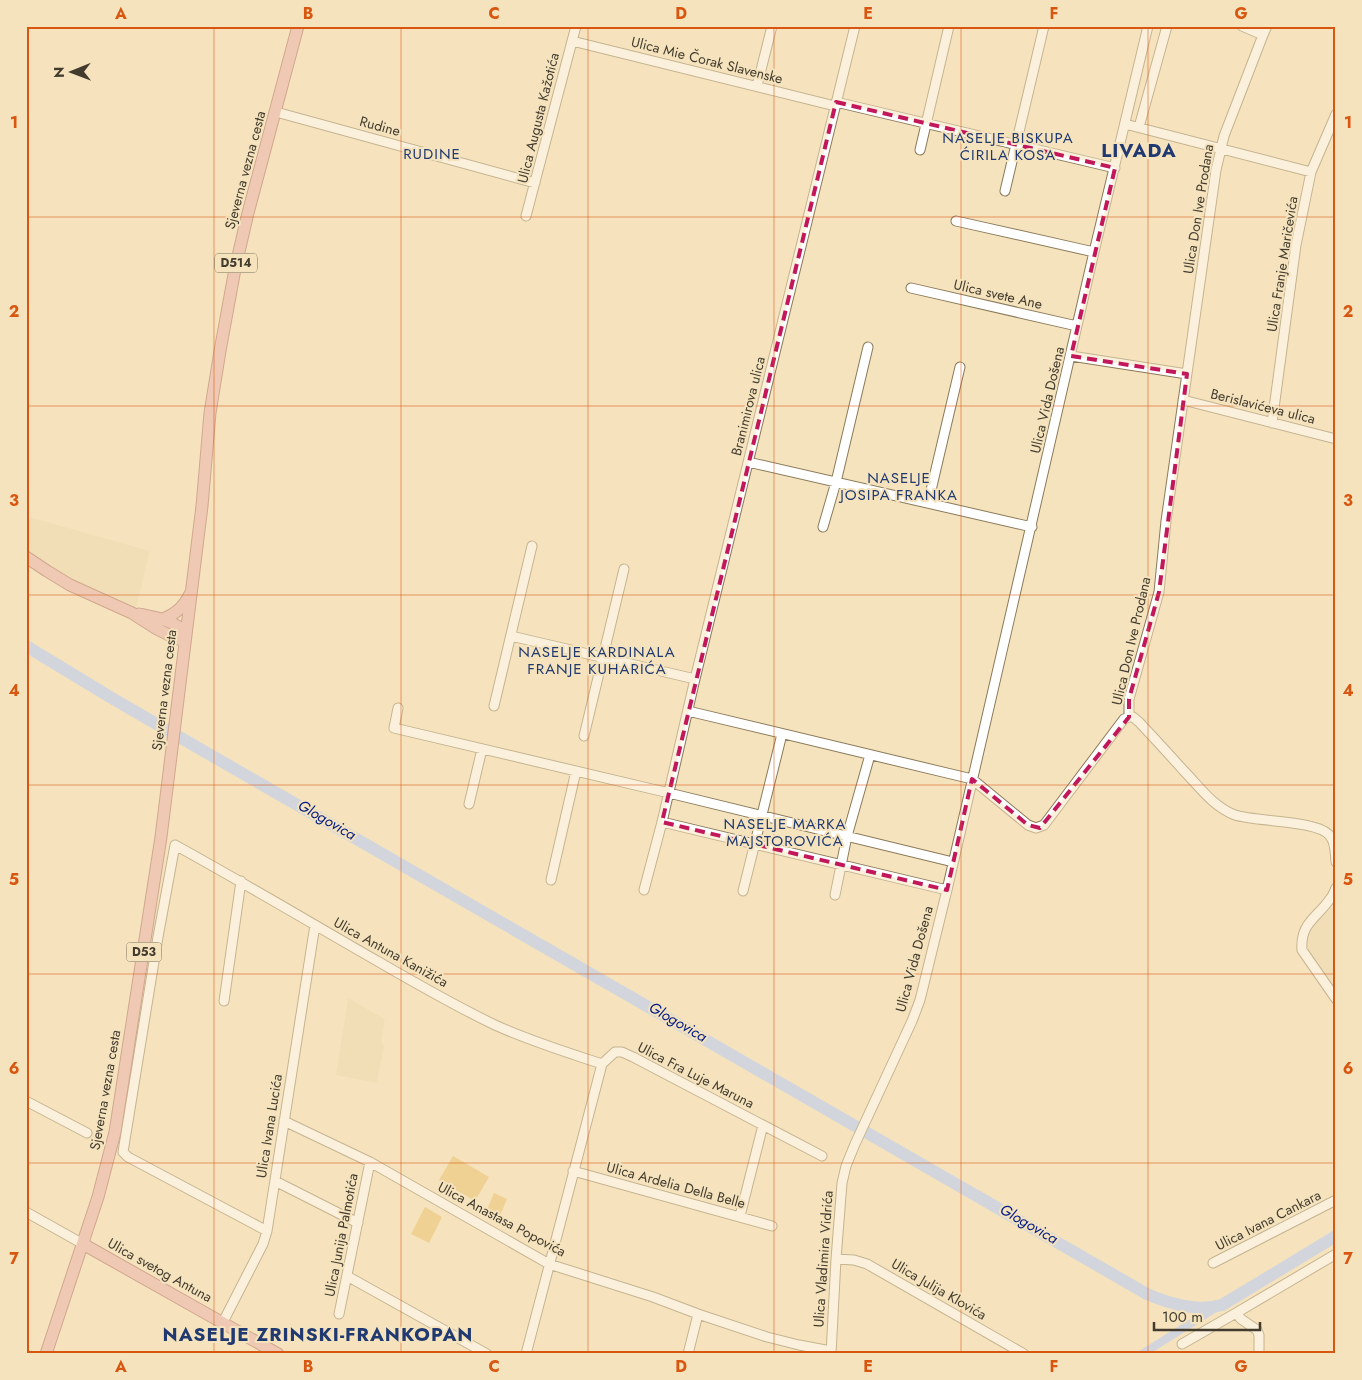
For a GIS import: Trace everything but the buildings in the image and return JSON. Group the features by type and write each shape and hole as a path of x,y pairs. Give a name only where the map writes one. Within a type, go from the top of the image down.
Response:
{"main road":[{"name":"Sjeverna vezna cesta","path":"46,1354 98,1197 115,1132 152,935 161,837 202,506 210,413 224,324 248,213 298,26"},
{"path":"26,557 70,585 132,613 175,638 186,638 184,631 176,625 132,613"},
{"path":"159,620 170,616 179,609 185,603 192,590"},
{"name":"Ulica svetog Antuna","path":"83,1244 278,1354"}],"street":[{"name":"Ulica Augusta Kažotića","path":"526,216 576,26"},
{"path":"757,86 772,26"},
{"name":"Branimirova ulica","path":"644,890 855,26"},
{"path":"920,150 949,26"},
{"path":"1005,190 1044,26"},
{"name":"Ulica Vida Došena","path":"846,1166 920,1000 1148,26"},
{"path":"1139,127 1167,26"},
{"path":"1242,26 1263,35"},
{"name":"Ulica Don Ive Prodana","path":"972,779 1028,825 1040,828 1124,719 1128,717 1129,699 1159,592 1166,520 1216,170 1221,148 1268,26"},
{"name":"Ulica Mie Čorak Slavenske","path":"572,41 836,104"},
{"path":"836,104 926,123 1115,168"},
{"name":"Rudine","path":"276,112 535,183"},
{"name":"Ulica Franje Maričevića","path":"1272,423 1296,245 1311,172 1336,114"},
{"path":"1125,124 1311,172"},
{"path":"956,221 1094,252"},
{"name":"Ulica svete Ane","path":"912,288 1077,326"},
{"path":"823,527 836,482 868,347"},
{"path":"1071,356 1187,374"},
{"path":"928,503 960,367"},
{"name":"Berislavićeva ulica","path":"1183,400 1336,439"},
{"path":"748,462 1032,527"},
{"path":"494,706 532,546"},
{"path":"584,736 624,569"},
{"path":"511,636 695,679"},
{"path":"398,708 394,728 953,862"},
{"path":"688,712 972,779"},
{"path":"1128,717 1133,717 1140,722 1220,807 1242,817 1308,825 1327,832 1334,838 1336,862"},
{"path":"743,891 782,734"},
{"path":"469,804 482,748"},
{"path":"835,895 847,836 870,755"},
{"path":"552,880 576,771"},
{"path":"662,822 947,890"},
{"name":"Ulica Antuna Kanižića","path":"152,935 175,845 241,881 432,992 495,1025 539,1044 602,1064"},
{"path":"224,1001 241,881"},
{"path":"1336,888 1330,899 1305,927 1301,944 1302,950 1336,999"},
{"name":"Ulica Ivana Lucića","path":"223,1322 263,1244 267,1231 315,925"},
{"path":"152,935 123,1152 128,1157 267,1231"},
{"name":"Ulica Fra Luje Maruna","path":"602,1064 615,1052 622,1052 822,1156"},
{"path":"526,1354 602,1064"},
{"path":"26,1101 87,1133"},
{"name":"Ulica Anastasa Popovića","path":"284,1121 370,1162 549,1264 653,1297 767,1337 831,1352"},
{"name":"Ulica Fra Luje Maruna","path":"740,1216 763,1125"},
{"name":"Ulica Junija Palmotića","path":"340,1314 370,1162"},
{"name":"Ulica Vladimira Vidrića","path":"831,1352 842,1183 846,1166"},
{"name":"Ulica Ardelia Della Belle","path":"573,1171 772,1226"},
{"path":"275,1181 358,1223"},
{"name":"Ulica Ivana Cankara","path":"1213,1263 1336,1200"},
{"name":"Ulica svetog Antuna","path":"26,1212 83,1244"},
{"path":"1182,1344 1336,1254"},
{"name":"Ulica Julija Klovića","path":"836,1259 854,1260 867,1264 1024,1354"},
{"path":"347,1276 487,1354"},
{"path":"1236,1313 1241,1319 1257,1330 1260,1354"},
{"path":"688,1354 698,1314"}],"highlighted area":[{"path":"836,102 1115,168 1071,356 1187,374 1159,592 1129,699 1129,717 1040,828 1028,825 972,779 947,890 662,822"}],"shaded area":[{"path":"26,516 150,551 136,609 101,595 58,573 26,549"},
{"path":"1336,903 1336,991 1309,955 1307,942 1310,929"},
{"path":"348,998 385,1019 381,1041 384,1046 377,1083 336,1075"},
{"path":"453,1156 489,1177 475,1201 439,1180"},
{"path":"494,1193 507,1199 499,1218 486,1212"},
{"path":"425,1207 442,1217 429,1243 411,1234"}],"waterway":[{"name":"Glogovica","path":"26,646 115,700 1147,1294 1184,1306 1203,1308 1222,1305 1336,1236"},
{"path":"1142,1354 1217,1307"}],"district":[{"name":"NASELJE BISKUPA ĆIRILA KOSA","path":"1008,146"},
{"name":"LIVADA","path":"1139,150"},
{"name":"RUDINE","path":"432,154"},
{"name":"NASELJE JOSIPA FRANKA","path":"899,486"},
{"name":"NASELJE KARDINALA FRANJE KUHARIĆA","path":"597,660"},
{"name":"NASELJE MARKA MAJSTOROVIĆA","path":"785,832"},
{"name":"NASELJE ZRINSKI-FRANKOPAN","path":"318,1334"}]}
